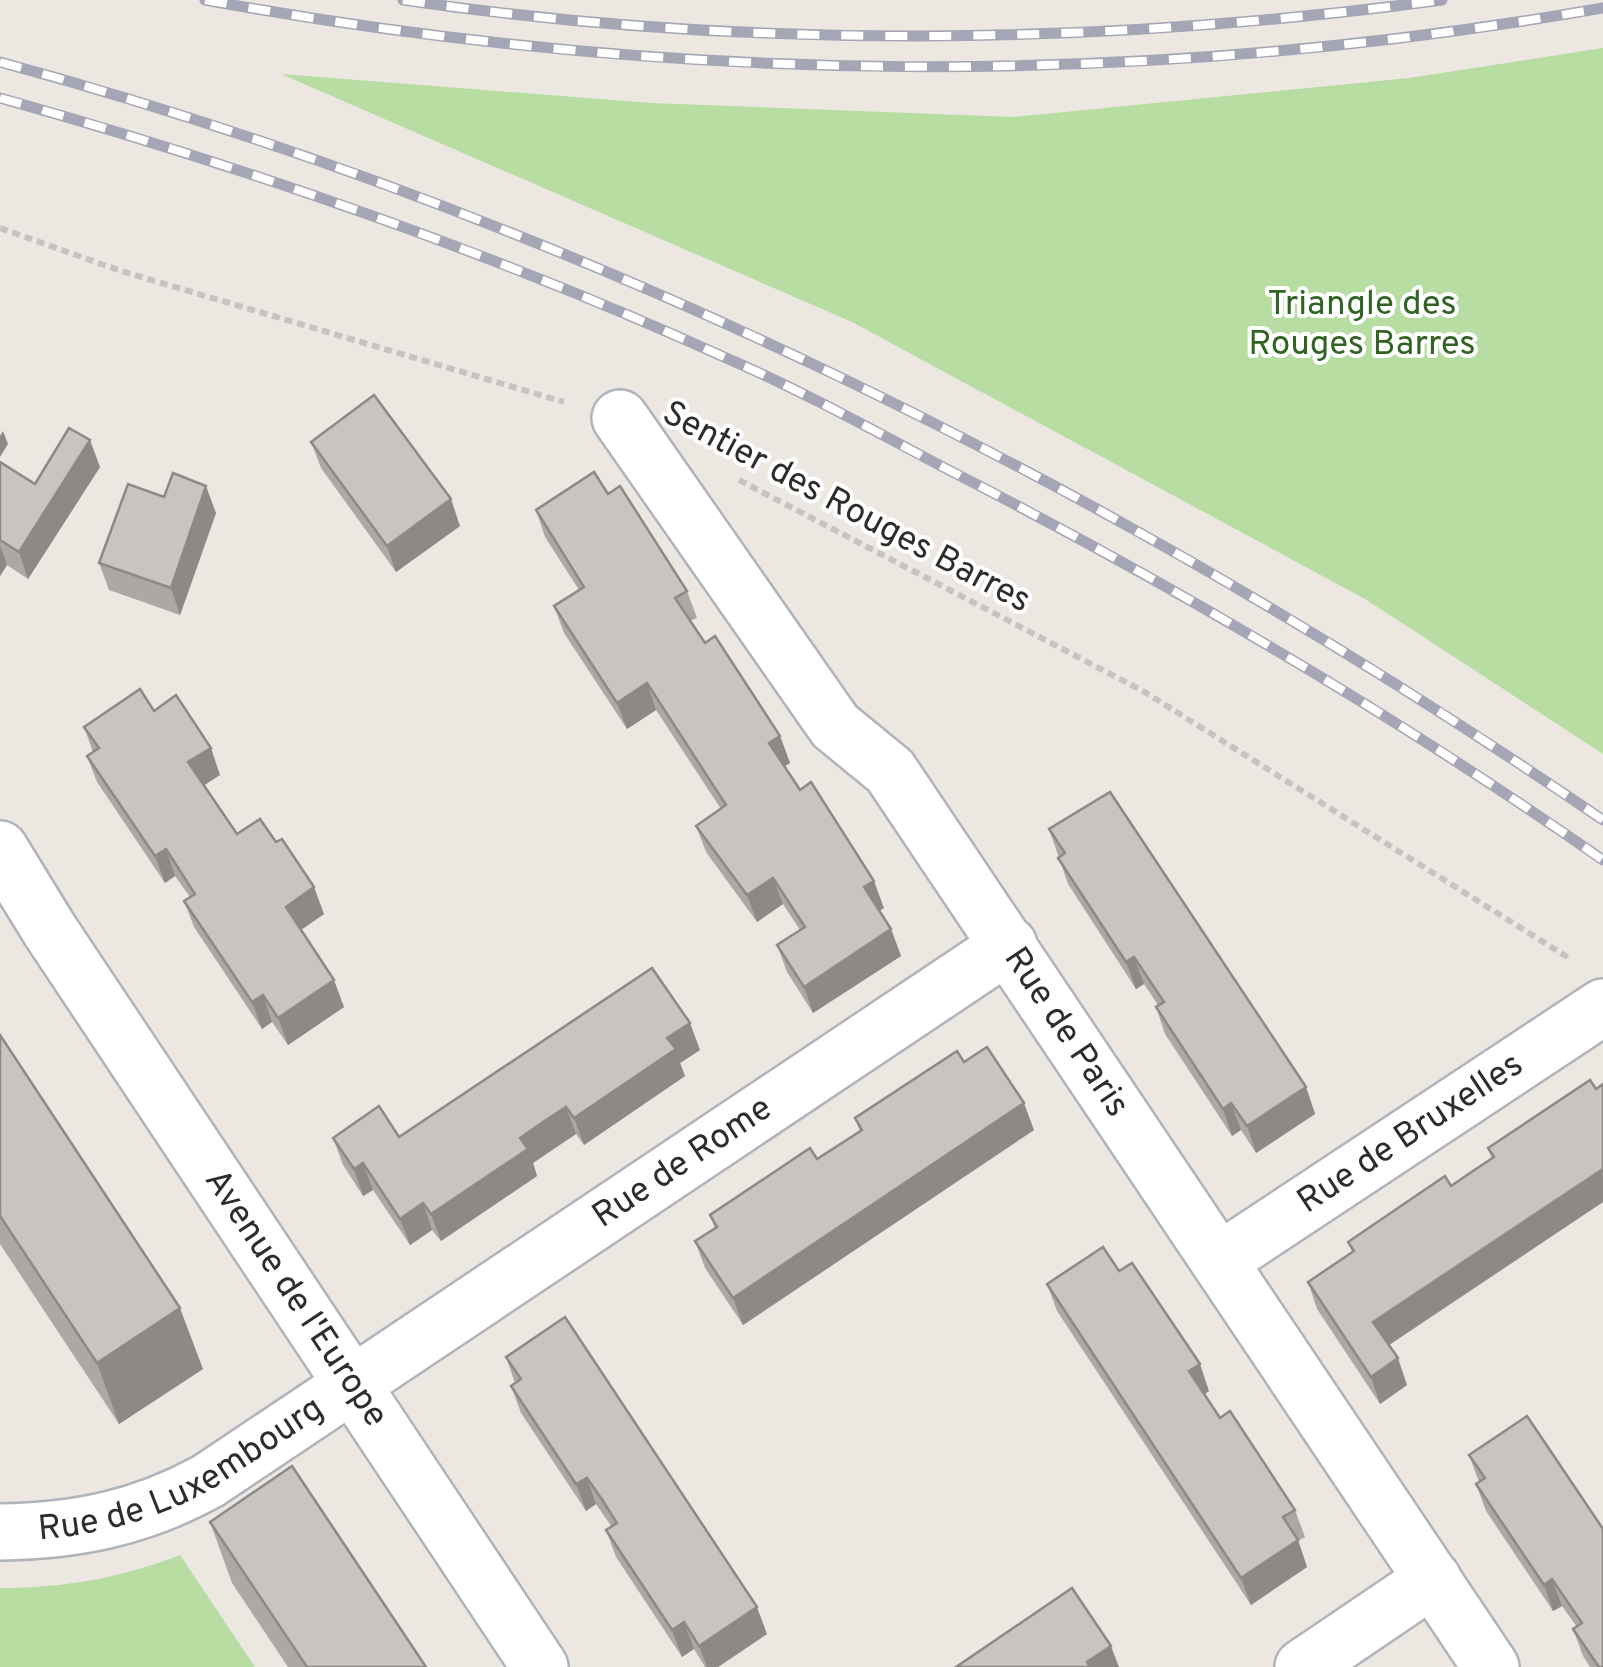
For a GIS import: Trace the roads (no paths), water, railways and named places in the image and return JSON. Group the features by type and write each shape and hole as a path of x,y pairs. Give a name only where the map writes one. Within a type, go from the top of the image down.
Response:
{"street":[{"name":"Rue de Paris","path":"620,418 835,726 890,771 1491,1667"},
{"name":"Avenue de l'Europe","path":"0,849 49,929 356,1385 540,1667"},
{"name":"Avenue de l'Europe","path":"0,867 49,929"},
{"name":"Rue de Rome","path":"356,1385 1009,945"},
{"name":"Rue de Bruxelles","path":"1220,1261 1595,988"},
{"name":"Rue de Luxembourg","path":"0,1532 84,1527 170,1502 356,1385"},
{"path":"1302,1667 1432,1580"}],"railway":[{"path":"205,0 381,28 556,49 730,62 904,67 1078,64 1252,53 1427,35 1603,8"},
{"path":"403,0 662,28 922,36 1183,26 1442,0"},
{"path":"0,62 214,126 424,199 631,282 833,374 1032,474 1227,582 1417,698 1603,820"},
{"path":"0,98 280,184 463,249 786,385 1027,510 1195,603 1443,753 1603,860"}],"park label":[{"name":"Triangle des Rouges Barres","path":"1362,325"}]}
